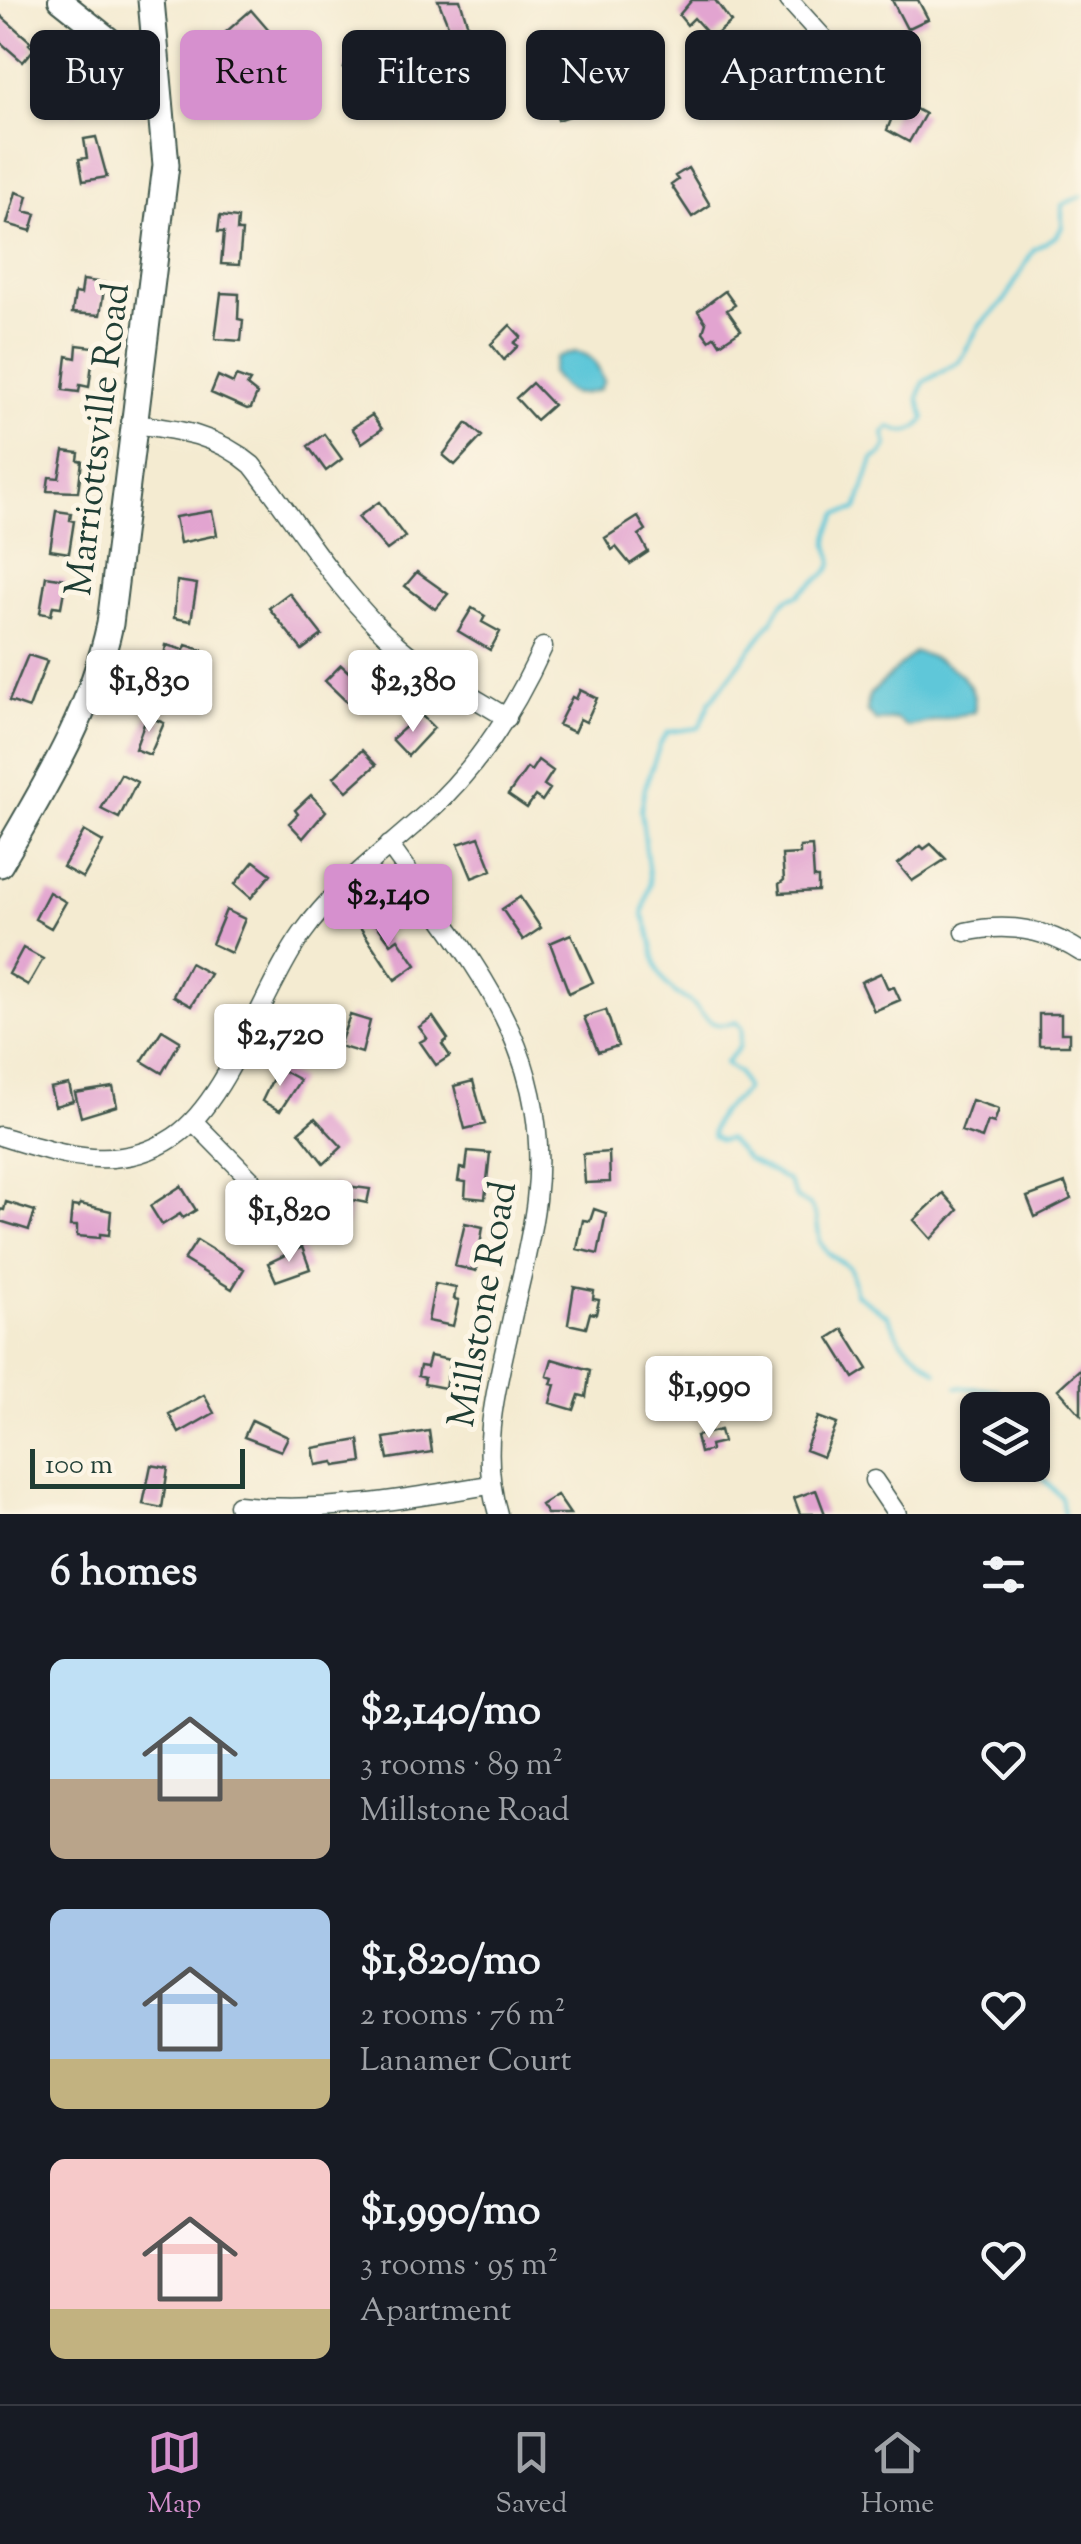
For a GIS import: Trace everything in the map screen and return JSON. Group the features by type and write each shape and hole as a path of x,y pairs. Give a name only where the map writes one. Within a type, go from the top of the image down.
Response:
{"main road":[{"name":"Marriottsville Road","path":"151,0 154,30"},
{"name":"Marriottsville Road","path":"0,864 70,742 101,662 113,602 166,165 160,98"}],"street":[{"path":"60,0 98,30"},
{"path":"789,0 816,30"},
{"path":"135,424 190,432 234,450 252,465 334,579 376,625 432,672 507,718"},
{"path":"0,1136 72,1157 110,1160 155,1148 193,1121 212,1096 299,938 348,878 458,782 507,718 543,647"},
{"name":"Millstone Road","path":"388,846 493,992 510,1024 532,1095 537,1128 536,1201 488,1442 489,1485 498,1514"},
{"path":"965,932 1006,926 1051,935 1081,952"},
{"path":"193,1121 259,1188"},
{"path":"874,1480 897,1514"},
{"path":"238,1505 283,1513 326,1512 489,1485"}],"water":[{"path":"575,352 586,355 596,365 604,381 599,390 571,393 551,373 556,358"},
{"path":"915,652 948,665 965,680 974,700 974,712 907,727 896,719 876,721 867,711 869,695"}],"building":[{"path":"438,0 460,0 469,29 450,30"},
{"path":"692,0 715,0 731,22 722,30 705,30 694,18 687,25 679,15"},
{"path":"892,0 918,0 928,19 907,29"},
{"path":"251,10 268,30 228,30"},
{"path":"0,15 30,41 30,54 23,62 0,42"},
{"path":"921,112 925,114 909,142 887,130 891,120 921,120"},
{"path":"96,137 107,177 83,181 79,159 87,158 84,139"},
{"path":"688,168 710,205 692,217 671,185 678,180 675,176"},
{"path":"16,192 28,196 24,211 36,214 31,231 7,224"},
{"path":"220,216 238,218 237,231 242,231 239,265 221,264 224,232 218,232"},
{"path":"83,280 105,283 100,315 72,313 75,293 81,294"},
{"path":"725,291 735,305 727,310 741,330 720,344 715,336 709,340 703,332 706,323 698,311"},
{"path":"221,293 239,294 241,341 215,339"},
{"path":"510,325 521,337 504,360 491,344"},
{"path":"77,345 94,347 89,387 80,385 79,392 63,390 67,356 76,358"},
{"path":"218,376 233,383 236,376 250,381 247,386 257,394 251,408 211,393"},
{"path":"532,383 553,405 536,420 516,398"},
{"path":"372,415 382,429 362,443 352,428"},
{"path":"467,423 482,436 455,465 443,455"},
{"path":"324,434 342,459 326,471 308,446"},
{"path":"64,451 79,453 78,460 82,461 78,492 47,491 49,477 59,478"},
{"path":"379,502 405,537 387,550 358,517"},
{"path":"56,511 71,513 70,520 74,521 69,553 50,550"},
{"path":"212,511 217,535 180,543 175,517"},
{"path":"638,517 646,530 639,535 648,552 630,564 616,547 612,550 605,538"},
{"path":"417,572 448,594 435,609 405,586"},
{"path":"46,576 66,579 61,607 53,606 51,615 40,613"},
{"path":"177,581 197,584 191,621 174,618"},
{"path":"289,593 322,635 302,650 269,608"},
{"path":"472,608 485,616 482,622 500,632 490,650 458,631"},
{"path":"166,645 202,650 194,675 185,672 173,704 156,699"},
{"path":"28,655 47,661 29,708 9,701"},
{"path":"341,665 352,675 360,666 375,680 351,706 325,681"},
{"path":"580,690 597,698 586,722 580,719 574,732 558,725 572,697 576,699"},
{"path":"420,714 434,728 408,756 392,739"},
{"path":"147,716 164,723 150,755 135,749"},
{"path":"362,750 376,765 347,791 334,777"},
{"path":"538,760 553,771 544,785 550,789 542,801 535,796 527,808 508,795 527,768 531,771"},
{"path":"121,774 137,782 119,818 101,809"},
{"path":"311,795 326,811 303,838 289,823 298,814 295,810"},
{"path":"84,831 103,842 83,878 63,867"},
{"path":"479,837 492,870 472,878 458,844"},
{"path":"931,844 946,859 912,881 898,864 921,846 924,849"},
{"path":"812,846 818,891 780,893 779,884 784,880 782,855 800,854 800,847"},
{"path":"254,861 271,874 251,898 235,884"},
{"path":"49,892 66,902 51,928 35,919"},
{"path":"520,897 541,928 523,940 502,909"},
{"path":"226,910 245,919 231,953 212,944"},
{"path":"370,916 391,944 398,939 416,965 395,980 358,924"},
{"path":"571,934 593,982 569,993 550,943"},
{"path":"23,948 43,959 28,985 9,974"},
{"path":"190,963 210,974 191,1006 173,996"},
{"path":"881,973 888,989 894,987 900,1000 874,1011 861,982"},
{"path":"606,1010 618,1046 598,1052 584,1017"},
{"path":"1039,1014 1061,1014 1061,1033 1069,1033 1069,1045 1039,1045"},
{"path":"350,1015 370,1021 362,1053 339,1046"},
{"path":"433,1017 448,1039 442,1044 450,1056 436,1065 420,1042 427,1038 419,1027"},
{"path":"162,1030 180,1041 162,1073 142,1061"},
{"path":"278,1068 300,1080 280,1111 262,1101"},
{"path":"473,1081 485,1124 465,1129 454,1086"},
{"path":"69,1084 73,1101 55,1106 50,1088"},
{"path":"113,1087 117,1106 81,1117 75,1093"},
{"path":"972,1100 999,1109 994,1123 988,1121 982,1138 961,1131"},
{"path":"315,1118 342,1147 324,1164 299,1132"},
{"path":"468,1151 490,1153 485,1199 465,1197 466,1182 458,1181 460,1168 466,1169"},
{"path":"609,1152 610,1182 585,1183 583,1154"},
{"path":"1065,1183 1071,1199 1035,1217 1027,1197"},
{"path":"331,1184 370,1189 367,1203 352,1200 347,1227 322,1222"},
{"path":"181,1186 196,1210 162,1225 150,1206"},
{"path":"943,1193 958,1210 931,1239 914,1220"},
{"path":"6,1202 35,1211 29,1230 0,1221 0,1209 4,1210"},
{"path":"80,1204 111,1211 109,1235 77,1236 77,1226 70,1226 72,1206"},
{"path":"594,1209 606,1213 598,1254 577,1249 583,1220 590,1221"},
{"path":"465,1223 483,1227 476,1271 455,1266"},
{"path":"197,1240 244,1269 232,1289 184,1260"},
{"path":"302,1247 310,1269 276,1281 268,1263"},
{"path":"435,1284 456,1288 454,1299 459,1300 453,1326 428,1321"},
{"path":"574,1287 594,1291 593,1299 599,1300 596,1314 590,1313 586,1328 568,1324"},
{"path":"843,1329 868,1369 854,1378 829,1338"},
{"path":"430,1356 450,1360 445,1388 424,1384 425,1378 418,1376 420,1366 427,1367"},
{"path":"552,1359 590,1370 586,1397 579,1395 574,1410 550,1403 555,1385 551,1384 553,1378 547,1376"},
{"path":"1081,1368 1081,1415 1058,1389"},
{"path":"204,1395 214,1413 179,1433 169,1414"},
{"path":"818,1417 837,1424 823,1457 805,1450"},
{"path":"252,1420 288,1437 281,1451 244,1437"},
{"path":"720,1430 723,1442 700,1453 696,1436"},
{"path":"429,1431 432,1452 388,1459 384,1438"},
{"path":"359,1440 362,1462 316,1465 313,1448"},
{"path":"151,1465 168,1468 162,1508 143,1504"},
{"path":"816,1490 825,1514 800,1514 794,1498"},
{"path":"557,1495 570,1514 547,1514 541,1505"}],"waterway":[{"path":"937,1372 901,1341 888,1316 856,1294 850,1268 829,1254 820,1242 816,1216 810,1205 797,1199 788,1181 747,1159 728,1139 720,1141 712,1136 720,1114 746,1089 739,1073 725,1063 739,1048 742,1029 736,1022 722,1025 709,1020 670,988 659,972 643,914 650,883 641,810 645,787 668,732 699,728 710,702 782,604 827,572 832,562 828,545 831,529 838,514 857,509 873,459 887,446 884,433 890,427 910,431 922,423 925,418 918,398 924,382 960,361 979,326 1005,300 1034,249 1057,236 1062,227 1062,205 1081,196"},
{"path":"957,1387 998,1392"},
{"path":"1046,1482 1061,1497 1064,1514"}]}
